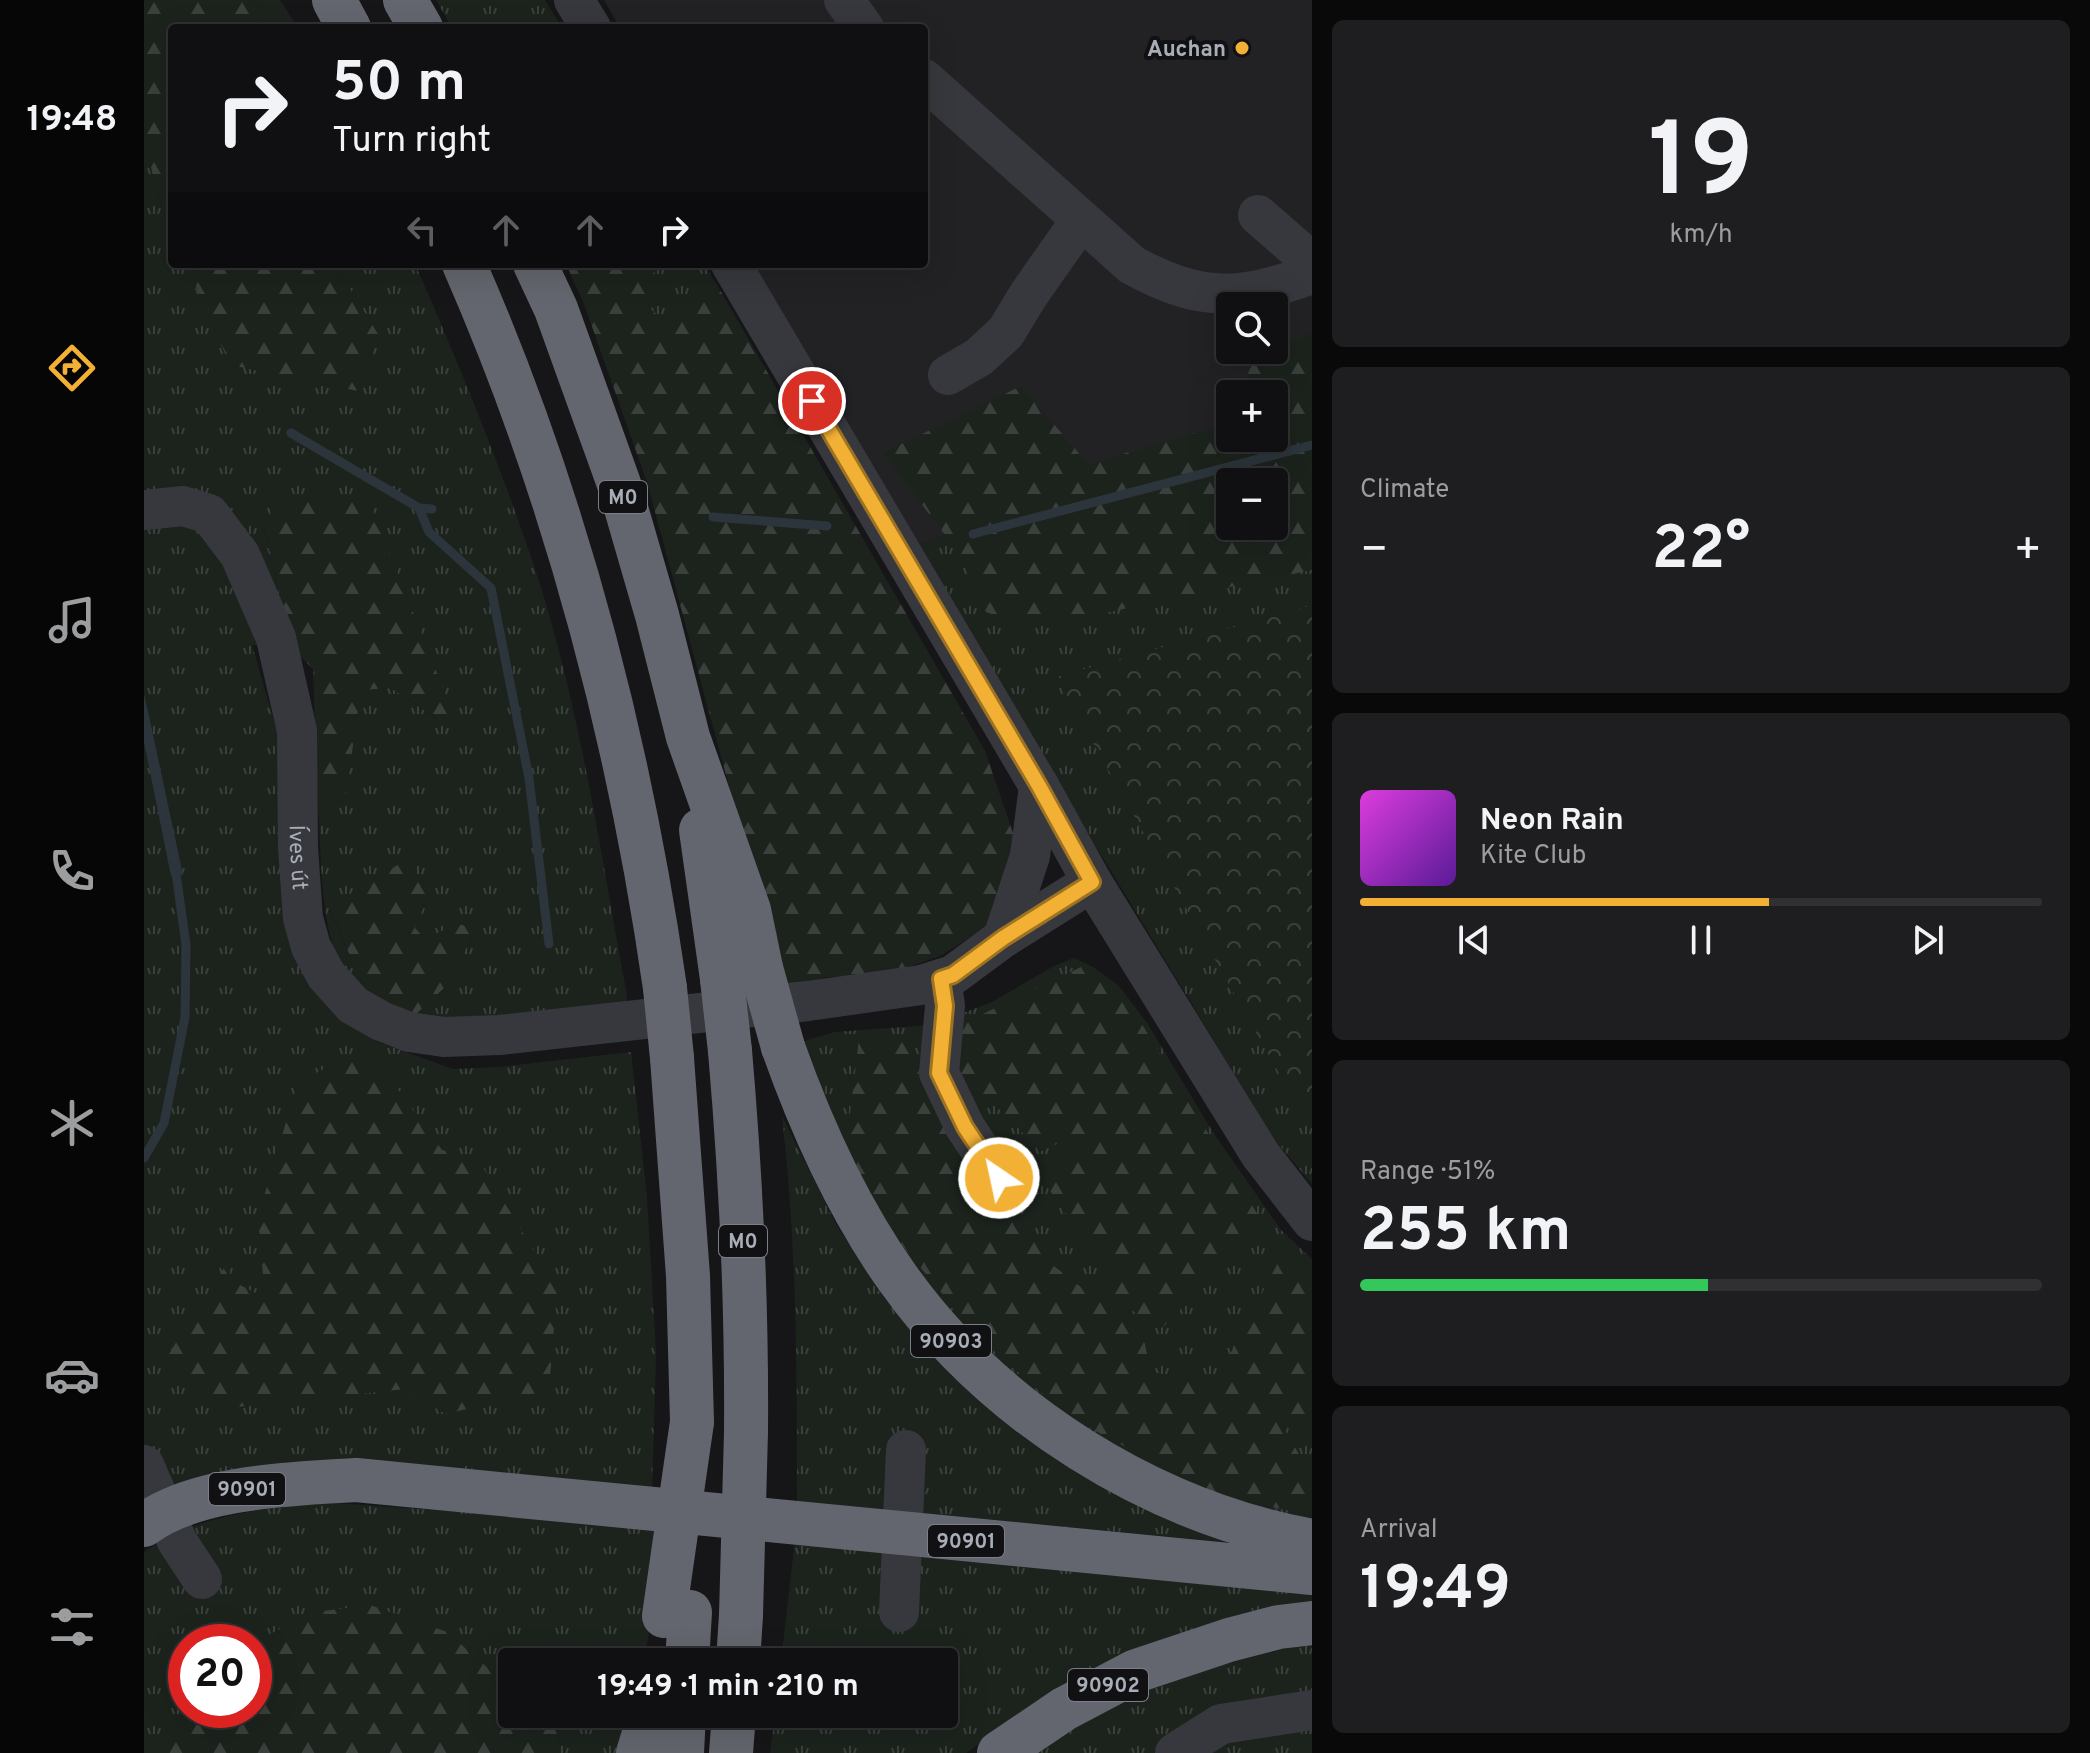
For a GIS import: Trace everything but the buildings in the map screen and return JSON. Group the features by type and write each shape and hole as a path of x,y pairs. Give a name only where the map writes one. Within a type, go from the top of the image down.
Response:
{"highway":[{"path":"334,0 347,24"},
{"path":"405,0 419,24"},
{"name":"M0","path":"466,268 498,342 540,459 595,637 637,816 665,988 687,1261 692,1422 677,1614"},
{"name":"M0","path":"537,268 556,309 619,484 688,737 742,973 730,1051 740,1159 747,1349 739,1648"},
{"name":"90903","path":"742,973 783,1047 821,1145 865,1229 900,1282 978,1371 1051,1430 1126,1476 1204,1511 1312,1541"},
{"name":"90901","path":"153,1519 243,1490 356,1480 1312,1573"},
{"path":"664,1648 677,1614"},
{"path":"677,1614 684,1648"},
{"name":"90902","path":"999,1753 1064,1709 1136,1671 1229,1640 1279,1627 1312,1623"},
{"path":"638,1753 646,1728"},
{"path":"682,1753 683,1728"},
{"path":"731,1753 733,1728"}],"street":[{"path":"574,0 589,24"},
{"path":"844,0 861,24"},
{"path":"928,83 1132,265 1193,292 1228,295 1269,290 1312,274"},
{"path":"1258,215 1312,262"},
{"path":"948,375 979,357 1006,332 1081,220"},
{"path":"733,268 1039,786 1092,882 1260,1154 1312,1221"},
{"name":"Íves út","path":"145,509 183,506 209,514 240,555 276,638 297,731 298,848 303,918 311,947 326,975 353,1005 381,1021 409,1032 444,1037 499,1035 921,985 953,975 1003,938 1092,882"},
{"path":"1003,938 1030,856 1039,786"},
{"path":"941,979 945,1006 939,1073 965,1127 999,1178"},
{"path":"899,1612 906,1450"},
{"path":"144,1465 153,1519 177,1541 202,1579"},
{"path":"1175,1753 1312,1710"}],"shaded area":[{"path":"604,0 1312,0 1312,437 1288,443 1288,380 1216,380 1216,452 1252,452 996,516 914,547 756,268 928,268 928,24 618,24"},
{"path":"144,694 183,875 171,876 144,742"}],"green space":[{"path":"144,0 253,0 268,24 168,24 168,222 157,196 144,133"},
{"path":"253,0 280,0 295,24 268,24"},
{"path":"436,0 545,0 560,24 450,24"},
{"path":"144,133 157,196 168,222 168,268 188,268 230,365 358,391 378,334 337,268 417,268 447,338 520,525 564,669 598,833 627,996 626,1013 540,1027 450,1031 409,1024 374,1006 346,976 326,915 318,803 345,800 360,690 391,688 437,719 453,714 369,500 277,496 264,528 292,648 252,645 277,732 288,913 297,951 319,988 340,1014 375,1041 453,1069 631,1052 647,1197 656,1354 652,1491 332,1466 279,1466 181,1486 144,1505","holes":["409,858 428,896 415,928 425,939 457,924 477,929 444,987 415,1014 366,993 329,908"]},
{"path":"188,268 337,268 378,334 358,391 230,365"},
{"path":"568,268 653,268 659,282 648,307 672,327 720,290 985,751 1015,839 990,925 940,956 888,974 827,977 784,990 647,482 584,304"},
{"path":"653,268 706,268 720,290 672,327 648,307 659,282"},
{"path":"1312,333 1312,570 1031,628 986,612 958,552 883,453 1021,386 1088,464 1216,427 1216,452 1288,452 1288,380 1248,380 1249,364 1288,364 1288,343"},
{"path":"1312,437 1312,1184 1274,1139 914,547 996,516 1252,452 1288,452 1288,443"},
{"path":"277,496 369,500 453,714 438,719 391,688 361,690 345,800 318,803 313,669 292,648 264,527"},
{"path":"1312,605 1312,1120 1289,1091 1056,677"},
{"path":"409,858 428,896 415,928 425,939 457,924 477,928 444,988 416,1014 366,993 329,907"},
{"path":"1074,958 1119,986 1147,1023 1214,1134 1281,1230 1312,1259 1312,1466 1306,1466 1278,1419 1214,1385 1151,1372 1143,1335 1050,1263 955,1132 988,1097 1041,1151 1070,1138 1264,1226 1140,1021 951,1054 924,1070 859,1039 1221,1497 1312,1515 1312,1533 1131,1470 982,1359 835,1155 798,1043 835,1032 931,1025 992,1002 1054,966"},
{"path":"1081,967 1116,995 1140,1021 1264,1225 1162,1328 1100,1292 1117,1260 1090,1248 1048,1188 1069,1139 1041,1151 988,1098 955,1132 1050,1263 1143,1335 1151,1372 1214,1385 1282,1255 1312,1284 1312,1421 1279,1420 1306,1466 1312,1466 1312,1515 1221,1497 1069,1417 979,1338 885,1225 846,1147 859,1039 904,1038 923,1070 951,1054 964,1023"},
{"path":"346,1055 384,1070 442,1150 478,1159 557,1289 549,1390 445,1414 406,1389 227,1408 166,1358 226,1265 234,1282 265,1298 258,1217 297,1085"},
{"path":"782,1116 836,1224 884,1298 941,1362 1257,1545 797,1501 793,1260"},
{"path":"335,1503 659,1526 654,1601 646,1648 498,1648 498,1677 447,1632 308,1613 272,1634 272,1624 168,1624 168,1728 178,1728 167,1753 144,1753 144,1552 188,1528 211,1520 285,1507"},
{"path":"795,1540 1312,1590 1312,1604 1225,1621 1130,1650 1050,1694 966,1753 770,1753 773,1728 958,1728 958,1648 783,1648"},
{"path":"370,1605 447,1632 498,1677 498,1728 560,1728 559,1753 167,1753 178,1728 272,1728 272,1634 308,1613"},
{"path":"1312,1642 1312,1753 1038,1753 1104,1711 1145,1691 1207,1670"},
{"path":"560,1728 630,1728 624,1753 559,1753"}],"waterway":[{"path":"291,433 419,508 432,509"},
{"path":"973,534 1312,445"},
{"path":"419,508 429,532 491,588 529,778 549,944"},
{"path":"713,517 827,526"},
{"path":"144,1158 164,1123 185,1017 186,945 175,866"}],"place":[{"name":"Auchan","path":"1242,48"}],"route":[{"path":"812,401 1039,786 1092,882 1003,938 953,975 941,979 945,1006 939,1073 965,1127 999,1178"}]}
